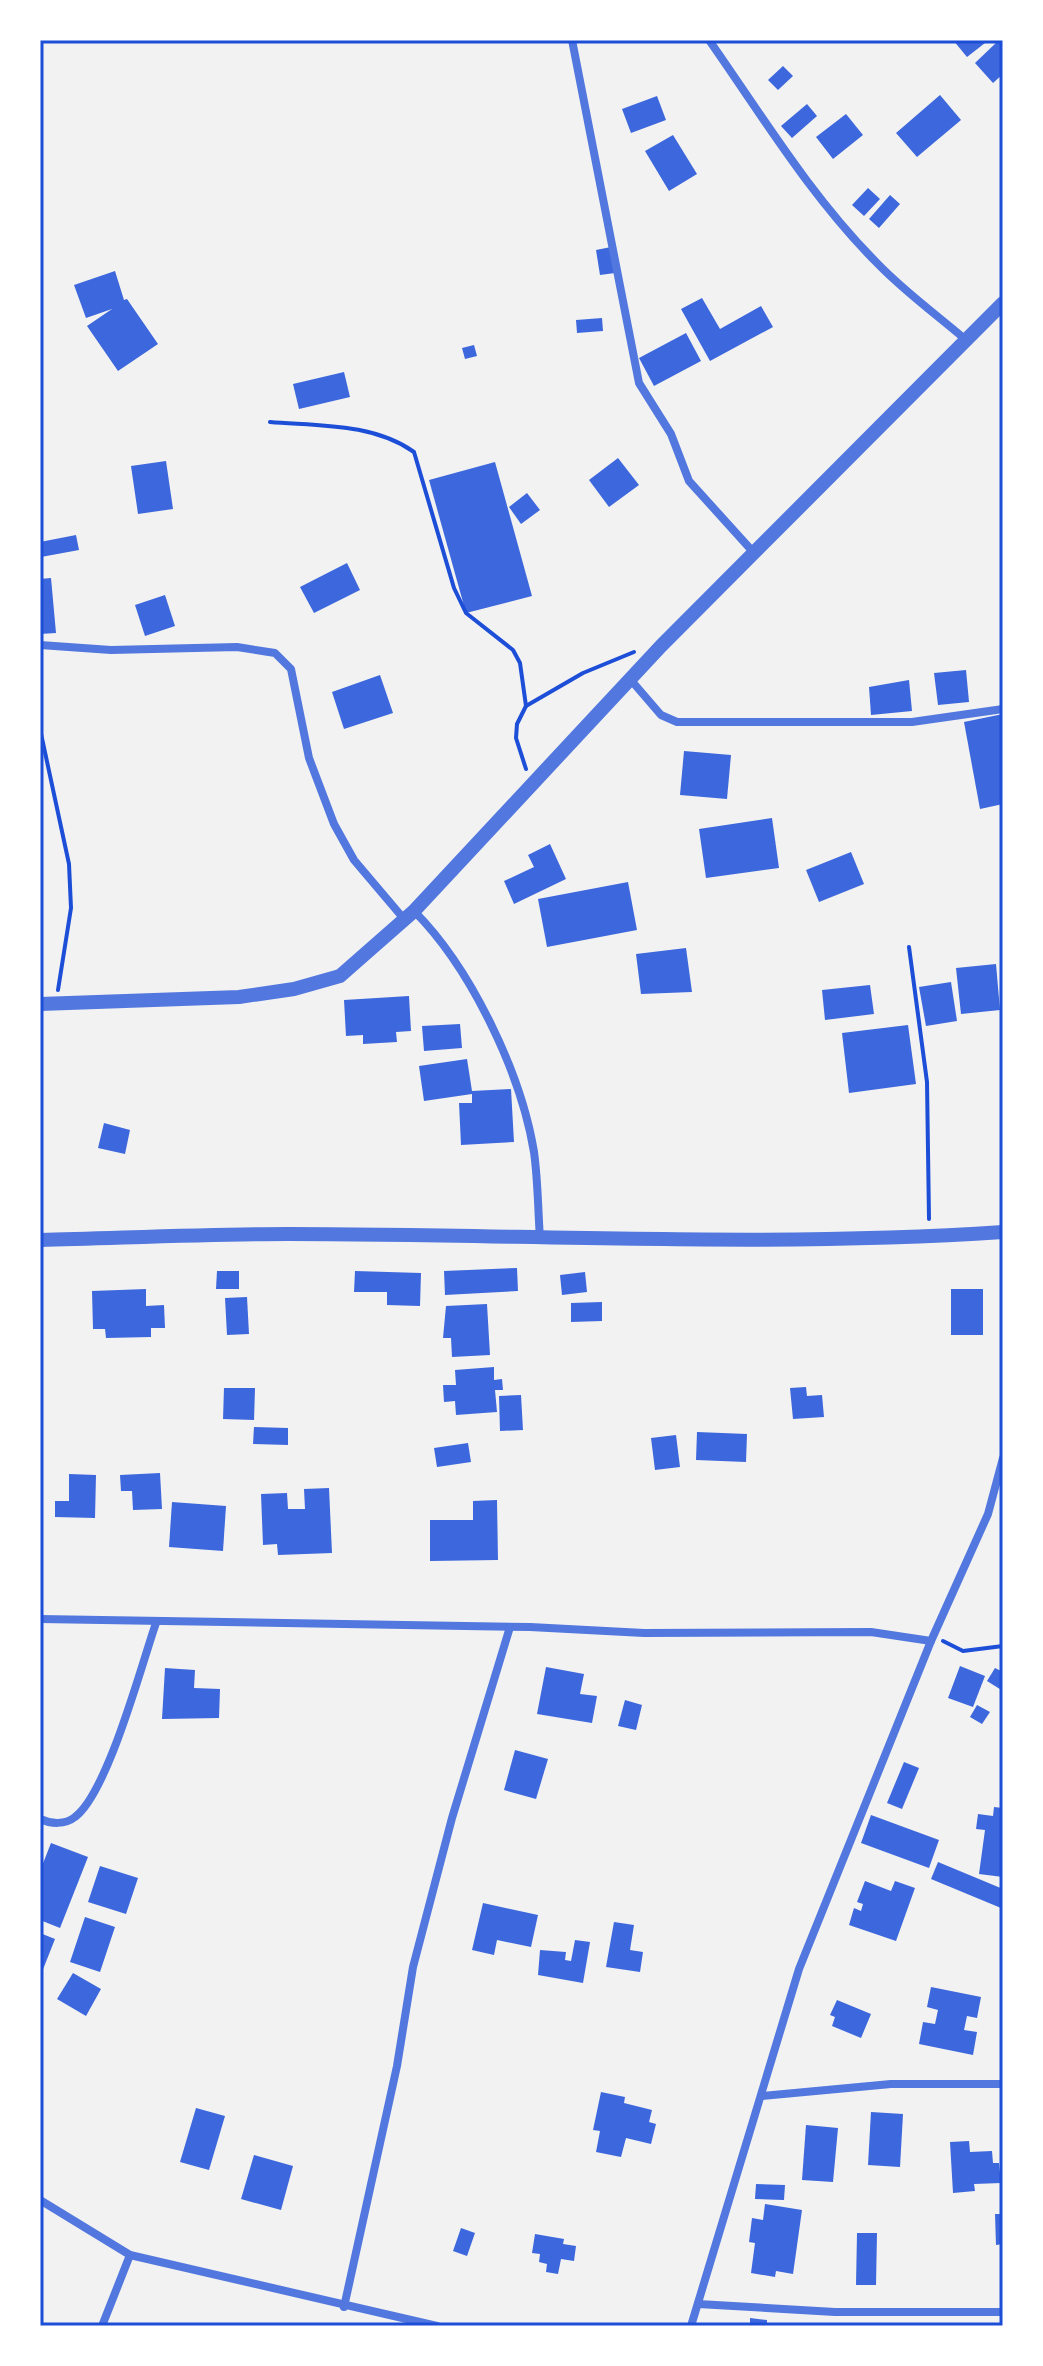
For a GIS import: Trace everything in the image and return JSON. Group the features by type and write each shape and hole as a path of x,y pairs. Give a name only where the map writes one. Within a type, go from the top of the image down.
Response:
{"street":[{"path":"572,40 639,383 671,434 689,481 755,555"},
{"path":"709,40 790,160 832,213 880,266 966,340"},
{"path":"40,1004 239,997 294,989 340,976 409,915 661,646 1003,303"},
{"path":"40,645 111,650 237,647 275,653 291,669 309,758 334,824 354,860 409,915 433,929 491,1027 522,1101 534,1153 540,1240"},
{"path":"630,679 661,715 677,722 912,722 1003,709"},
{"path":"40,1240 288,1234 540,1240 929,1237 1003,1232"},
{"path":"691,2326 799,1969 933,1638 988,1514 1003,1458"},
{"path":"40,1619 510,1627 644,1633 871,1632 933,1638"},
{"path":"40,1819 54,1823 75,1817 100,1781 156,1623"},
{"path":"344,2307 397,2066 413,1967 452,1818 510,1627"},
{"path":"761,2096 891,2084 1003,2084"},
{"path":"40,2200 130,2255 344,2307 437,2326"},
{"path":"102,2326 130,2255"},
{"path":"698,2304 835,2312 1003,2312"}],"path":[{"path":"270,422 371,431 400,442 414,452 454,588 466,613 513,650 522,672 526,706 517,724 516,738 532,782"},
{"path":"526,706 622,654 661,646"},
{"path":"40,729 69,864 71,908 56,1004"},
{"path":"909,947 927,1082 929,1237"},
{"path":"933,1638 963,1651 1003,1646"}],"building":[{"path":"953,40 982,40 985,43 967,57"},
{"path":"999,40 1003,40 1003,74 993,83 975,63"},
{"path":"783,66 793,76 778,90 768,80"},
{"path":"940,95 961,120 917,157 896,133"},
{"path":"657,96 666,120 631,133 622,109"},
{"path":"807,104 817,116 792,138 781,126"},
{"path":"846,114 863,135 833,159 816,137"},
{"path":"673,135 697,174 669,191 645,151"},
{"path":"868,188 880,199 864,216 852,205"},
{"path":"890,195 900,204 879,228 869,219"},
{"path":"611,247 615,273 600,275 596,250"},
{"path":"115,271 124,300 127,299 158,344 118,371 87,326 112,309 86,318 74,285"},
{"path":"702,298 720,329 761,306 773,327 710,361 681,309"},
{"path":"602,318 603,331 577,333 576,320"},
{"path":"686,333 701,361 654,386 639,358"},
{"path":"474,345 477,356 465,359 462,348"},
{"path":"344,372 350,397 299,409 293,384"},
{"path":"618,458 639,485 609,507 589,480"},
{"path":"166,461 173,509 138,514 131,466"},
{"path":"495,462 532,596 466,613 429,480"},
{"path":"527,493 540,510 521,524 509,507"},
{"path":"76,535 79,550 41,557 40,542"},
{"path":"347,563 360,590 314,613 300,587"},
{"path":"51,578 56,633 40,634 40,579"},
{"path":"165,595 175,626 145,636 135,605"},
{"path":"966,670 969,702 938,705 934,673"},
{"path":"380,675 393,713 344,729 332,692"},
{"path":"909,680 912,711 871,715 869,687"},
{"path":"1003,714 1003,804 980,809 964,722"},
{"path":"684,751 731,755 727,799 680,795"},
{"path":"772,818 779,868 706,878 699,829"},
{"path":"550,844 566,879 514,904 504,881 534,867 528,855"},
{"path":"851,852 864,884 819,902 806,870"},
{"path":"628,882 637,930 547,947 538,899"},
{"path":"686,948 692,992 641,994 636,954"},
{"path":"996,964 1000,1010 961,1014 956,968"},
{"path":"951,982 957,1021 926,1026 919,987"},
{"path":"870,985 874,1014 825,1020 822,990"},
{"path":"409,996 411,1031 396,1032 397,1042 363,1044 363,1035 346,1036 344,1000"},
{"path":"460,1024 462,1048 424,1051 422,1026"},
{"path":"908,1025 916,1084 849,1093 842,1033"},
{"path":"467,1059 472,1091 511,1089 514,1142 461,1145 459,1103 472,1103 472,1094 424,1101 419,1066"},
{"path":"104,1123 130,1130 125,1154 98,1148"},
{"path":"517,1268 518,1291 445,1295 444,1271"},
{"path":"217,1271 239,1271 239,1289 216,1289"},
{"path":"355,1271 421,1273 420,1306 387,1305 387,1292 354,1292"},
{"path":"585,1272 587,1292 562,1295 560,1275"},
{"path":"146,1289 146,1306 164,1305 165,1328 151,1328 151,1337 106,1338 105,1329 93,1329 92,1291"},
{"path":"951,1289 983,1289 983,1335 951,1335"},
{"path":"247,1297 249,1334 227,1335 225,1298"},
{"path":"602,1302 602,1321 571,1322 571,1303"},
{"path":"487,1304 490,1355 452,1357 451,1338 443,1338 446,1306"},
{"path":"494,1367 494,1380 502,1379 503,1390 495,1390 497,1412 456,1415 455,1401 444,1402 443,1385 456,1385 455,1370"},
{"path":"806,1387 807,1396 822,1395 824,1417 793,1419 790,1388"},
{"path":"224,1388 255,1388 254,1420 223,1419"},
{"path":"521,1395 523,1430 500,1431 499,1396"},
{"path":"254,1427 288,1428 288,1445 253,1444"},
{"path":"697,1432 747,1434 746,1462 696,1460"},
{"path":"676,1435 680,1467 655,1470 651,1438"},
{"path":"468,1443 471,1462 437,1467 434,1448"},
{"path":"160,1473 162,1509 133,1510 132,1491 121,1491 120,1475"},
{"path":"69,1474 96,1475 95,1518 55,1517 55,1501 69,1501"},
{"path":"329,1488 332,1553 278,1555 277,1544 263,1545 261,1494 287,1493 288,1509 305,1509 304,1489"},
{"path":"497,1500 498,1560 430,1561 430,1520 473,1520 473,1501"},
{"path":"172,1502 226,1506 223,1551 169,1547"},
{"path":"960,1666 985,1676 973,1707 948,1698"},
{"path":"546,1667 584,1674 580,1694 597,1696 592,1723 537,1714"},
{"path":"165,1668 195,1670 194,1688 220,1689 219,1718 162,1719"},
{"path":"995,1668 1003,1672 1003,1691 987,1681"},
{"path":"625,1700 642,1705 636,1730 618,1726"},
{"path":"977,1705 990,1712 982,1724 970,1717"},
{"path":"515,1750 548,1759 536,1799 504,1790"},
{"path":"904,1762 919,1768 902,1809 887,1803"},
{"path":"994,1807 1003,1808 1003,1877 979,1874 985,1830 976,1829 978,1814 993,1816"},
{"path":"871,1815 939,1840 929,1868 861,1843"},
{"path":"51,1843 88,1857 60,1928 40,1920 40,1871"},
{"path":"938,1862 1003,1889 1001,1908 931,1879"},
{"path":"100,1866 138,1878 126,1914 88,1902"},
{"path":"865,1881 891,1891 895,1881 915,1888 896,1941 849,1925 854,1908 861,1911 863,1904 857,1902"},
{"path":"483,1903 538,1915 531,1947 497,1940 494,1955 472,1950"},
{"path":"85,1917 115,1927 100,1972 70,1962"},
{"path":"614,1922 634,1925 630,1950 643,1952 640,1972 606,1967"},
{"path":"40,1933 55,1939 40,1977"},
{"path":"575,1940 590,1942 583,1983 538,1975 540,1950 566,1952 565,1960 571,1961"},
{"path":"73,1973 101,1989 86,2016 57,1999"},
{"path":"931,1987 981,1997 977,2018 967,2016 964,2030 977,2032 973,2055 919,2044 923,2022 935,2024 938,2010 927,2007"},
{"path":"837,2000 871,2014 861,2038 832,2026 835,2017 830,2015"},
{"path":"601,2092 625,2097 624,2103 652,2110 649,2122 656,2124 651,2144 626,2138 621,2157 596,2152 600,2131 593,2130"},
{"path":"196,2108 225,2116 209,2170 180,2162"},
{"path":"871,2112 903,2114 900,2167 868,2165"},
{"path":"806,2125 838,2128 833,2182 802,2180"},
{"path":"969,2141 970,2152 992,2151 993,2163 999,2163 1001,2183 974,2184 975,2191 953,2193 950,2142"},
{"path":"254,2155 293,2166 281,2210 241,2199"},
{"path":"756,2184 785,2185 784,2200 755,2199"},
{"path":"765,2204 802,2210 793,2274 776,2271 775,2277 751,2273 755,2243 749,2242 752,2218 763,2220"},
{"path":"995,2214 1003,2214 1003,2244 996,2245"},
{"path":"461,2228 475,2233 467,2256 453,2251"},
{"path":"857,2233 877,2233 876,2285 856,2285"},
{"path":"535,2234 564,2239 563,2244 576,2246 574,2261 561,2259 558,2274 546,2272 547,2264 539,2262 540,2254 532,2253"},
{"path":"750,2318 767,2320 767,2326 750,2326"}]}
